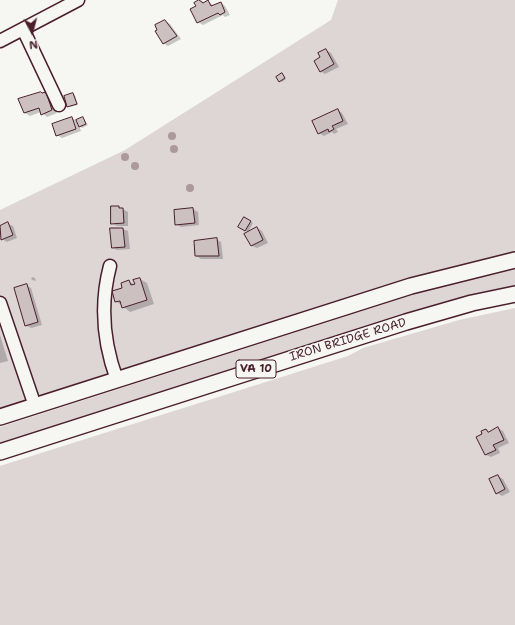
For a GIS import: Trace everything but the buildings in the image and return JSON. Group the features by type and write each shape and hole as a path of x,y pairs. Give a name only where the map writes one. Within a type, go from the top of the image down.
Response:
{"main road":[{"name":"VA 10","path":"0,417 411,286 515,260"},
{"name":"IRON BRIDGE ROAD","path":"0,452 406,322 472,303 515,294"}],"street":[{"path":"0,41 78,0"},
{"path":"23,29 59,105"},
{"path":"110,266 105,291 104,323 117,380"},
{"path":"0,303 35,406"}],"shaded area":[{"path":"338,0 515,0 515,259 0,415 0,210 125,150 331,20"},
{"path":"515,268 515,289 0,447 0,427 428,290"},
{"path":"515,308 515,625 0,625 0,466 348,356 363,348 459,320"}]}
